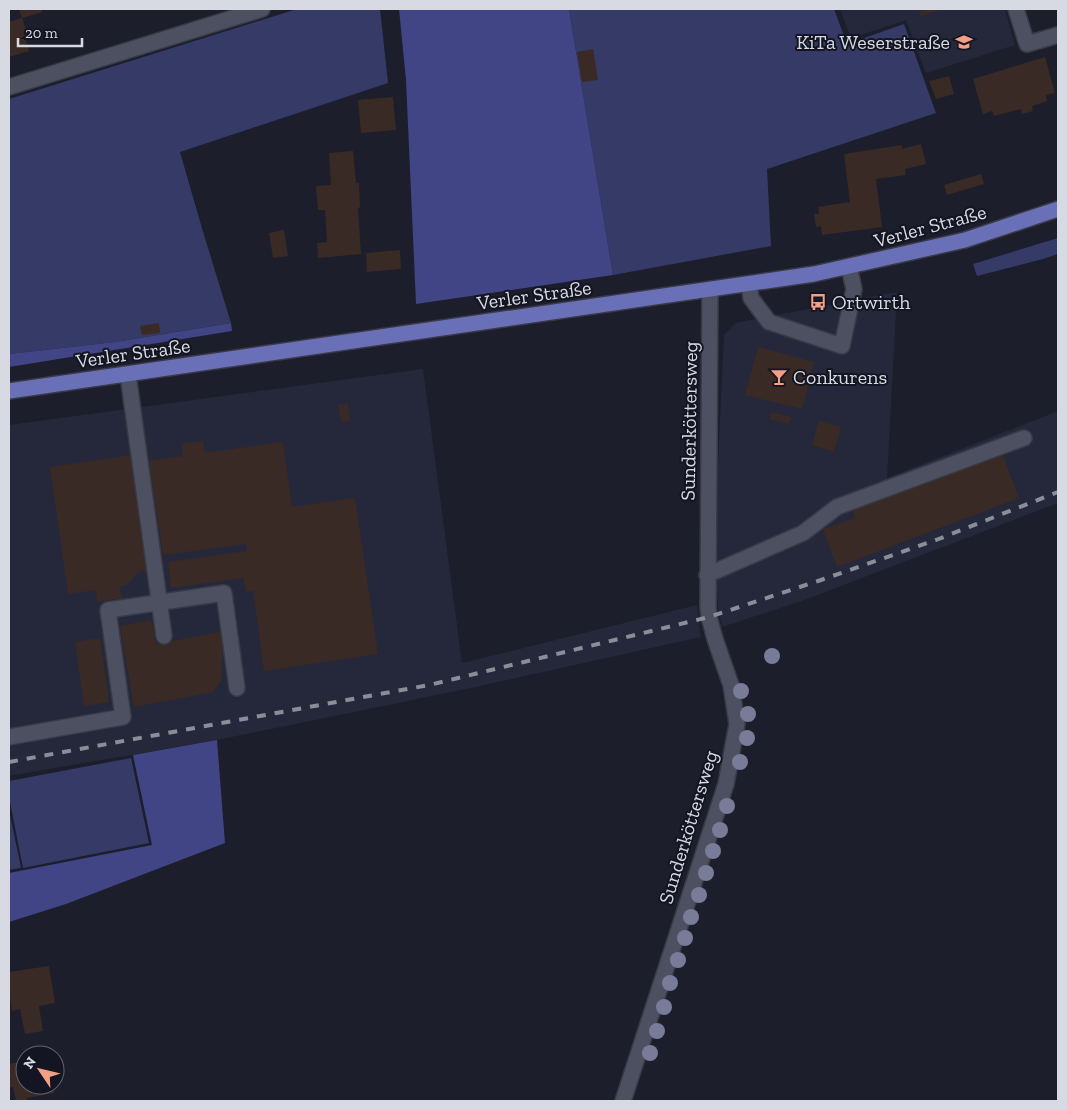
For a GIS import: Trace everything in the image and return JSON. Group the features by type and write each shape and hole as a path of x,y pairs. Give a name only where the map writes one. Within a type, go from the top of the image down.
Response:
{"main road":[{"name":"Verler Straße","path":"9,391 814,274 965,240 1058,209"}],"street":[{"path":"9,87 262,9"},
{"path":"1016,9 1027,44 1058,35"},
{"path":"749,284 751,298 770,322 842,346 854,290 850,267"},
{"name":"Sunderköttersweg","path":"624,1101 726,784 737,724 731,685 715,640 708,607 710,290"},
{"path":"128,374 164,636"},
{"path":"707,575 803,533 837,508 1024,438"},
{"path":"9,737 123,717 108,610 224,593 237,688"}],"shaded area":[{"path":"297,9 380,9 388,83 180,152 231,323 115,342 9,354 9,99"},
{"path":"399,9 569,9 613,275 416,304 406,80"},
{"path":"569,9 834,9 847,44 904,24 936,113 767,169 771,246 613,275"},
{"name":"KiTa Weserstraße","path":"840,9 1005,9 1015,45 926,73 906,20 851,38"},
{"path":"1058,238 1058,254 977,276 973,264"},
{"path":"897,292 887,478 1058,411 1058,503 799,602 722,627 718,608 714,548 724,335 736,323"},
{"path":"231,323 232,331 9,367 9,354 115,342"},
{"path":"423,369 462,663 697,605 701,637 466,689 217,740 9,776 9,425"},
{"path":"217,740 225,843 66,904 9,922 9,873 152,845 133,755"},
{"path":"131,758 149,843 23,868 9,797 9,781"},
{"path":"9,810 21,868 9,870"}],"building":[{"path":"19,9 41,9 42,12 22,18"},
{"path":"944,9 921,16 919,11"},
{"path":"22,18 29,39 26,40 29,51 9,57 9,22"},
{"path":"593,49 598,80 582,82 577,52"},
{"path":"1045,57 1055,93 1046,95 1047,101 1032,106 1033,111 1022,114 1021,109 994,116 992,111 983,114 973,79"},
{"path":"949,76 954,94 936,99 929,81"},
{"path":"393,97 396,130 361,133 358,100"},
{"path":"921,144 926,164 905,169 906,175 876,179 882,227 822,235 821,226 816,227 814,214 819,214 818,207 850,202 844,154 902,145 902,149"},
{"path":"353,151 356,183 359,183 360,207 358,208 361,254 318,258 317,243 327,242 325,210 318,210 316,186 331,185 329,153"},
{"path":"981,174 984,184 947,195 944,185"},
{"path":"284,230 288,256 273,258 269,233"},
{"path":"400,250 401,269 367,272 366,253"},
{"path":"159,323 160,333 142,335 140,326"},
{"path":"758,347 814,362 802,409 745,395"},
{"path":"348,403 350,421 341,422 338,405"},
{"path":"772,412 791,417 789,424 770,419"},
{"path":"819,421 841,427 834,452 812,445"},
{"path":"203,441 205,453 283,442 292,507 355,498 378,654 264,671 253,591 246,592 243,578 171,588 168,562 247,551 246,544 163,555 149,461 183,456 181,444"},
{"path":"1002,453 1019,498 837,567 823,529 855,518 852,509"},
{"path":"132,455 149,570 138,572 127,585 120,587 122,598 97,602 96,590 68,594 50,467"},
{"path":"151,620 156,644 221,632 223,641 221,681 213,692 134,707 120,626"},
{"path":"100,638 109,702 84,706 75,642"},
{"path":"49,966 55,1003 39,1006 43,1031 25,1034 20,1009 12,1011 9,996 9,972"},
{"path":"15,1063 15,1095 43,1095 27,1098 27,1101 16,1101 13,1087 9,1088 9,1064"}],"railway":[{"path":"9,762 429,685 709,617 936,540 1058,492"}],"place":[{"name":"KiTa Weserstraße","path":"964,42"},
{"name":"Ortwirth","path":"818,302"},
{"name":"Conkurens","path":"779,377"}]}
